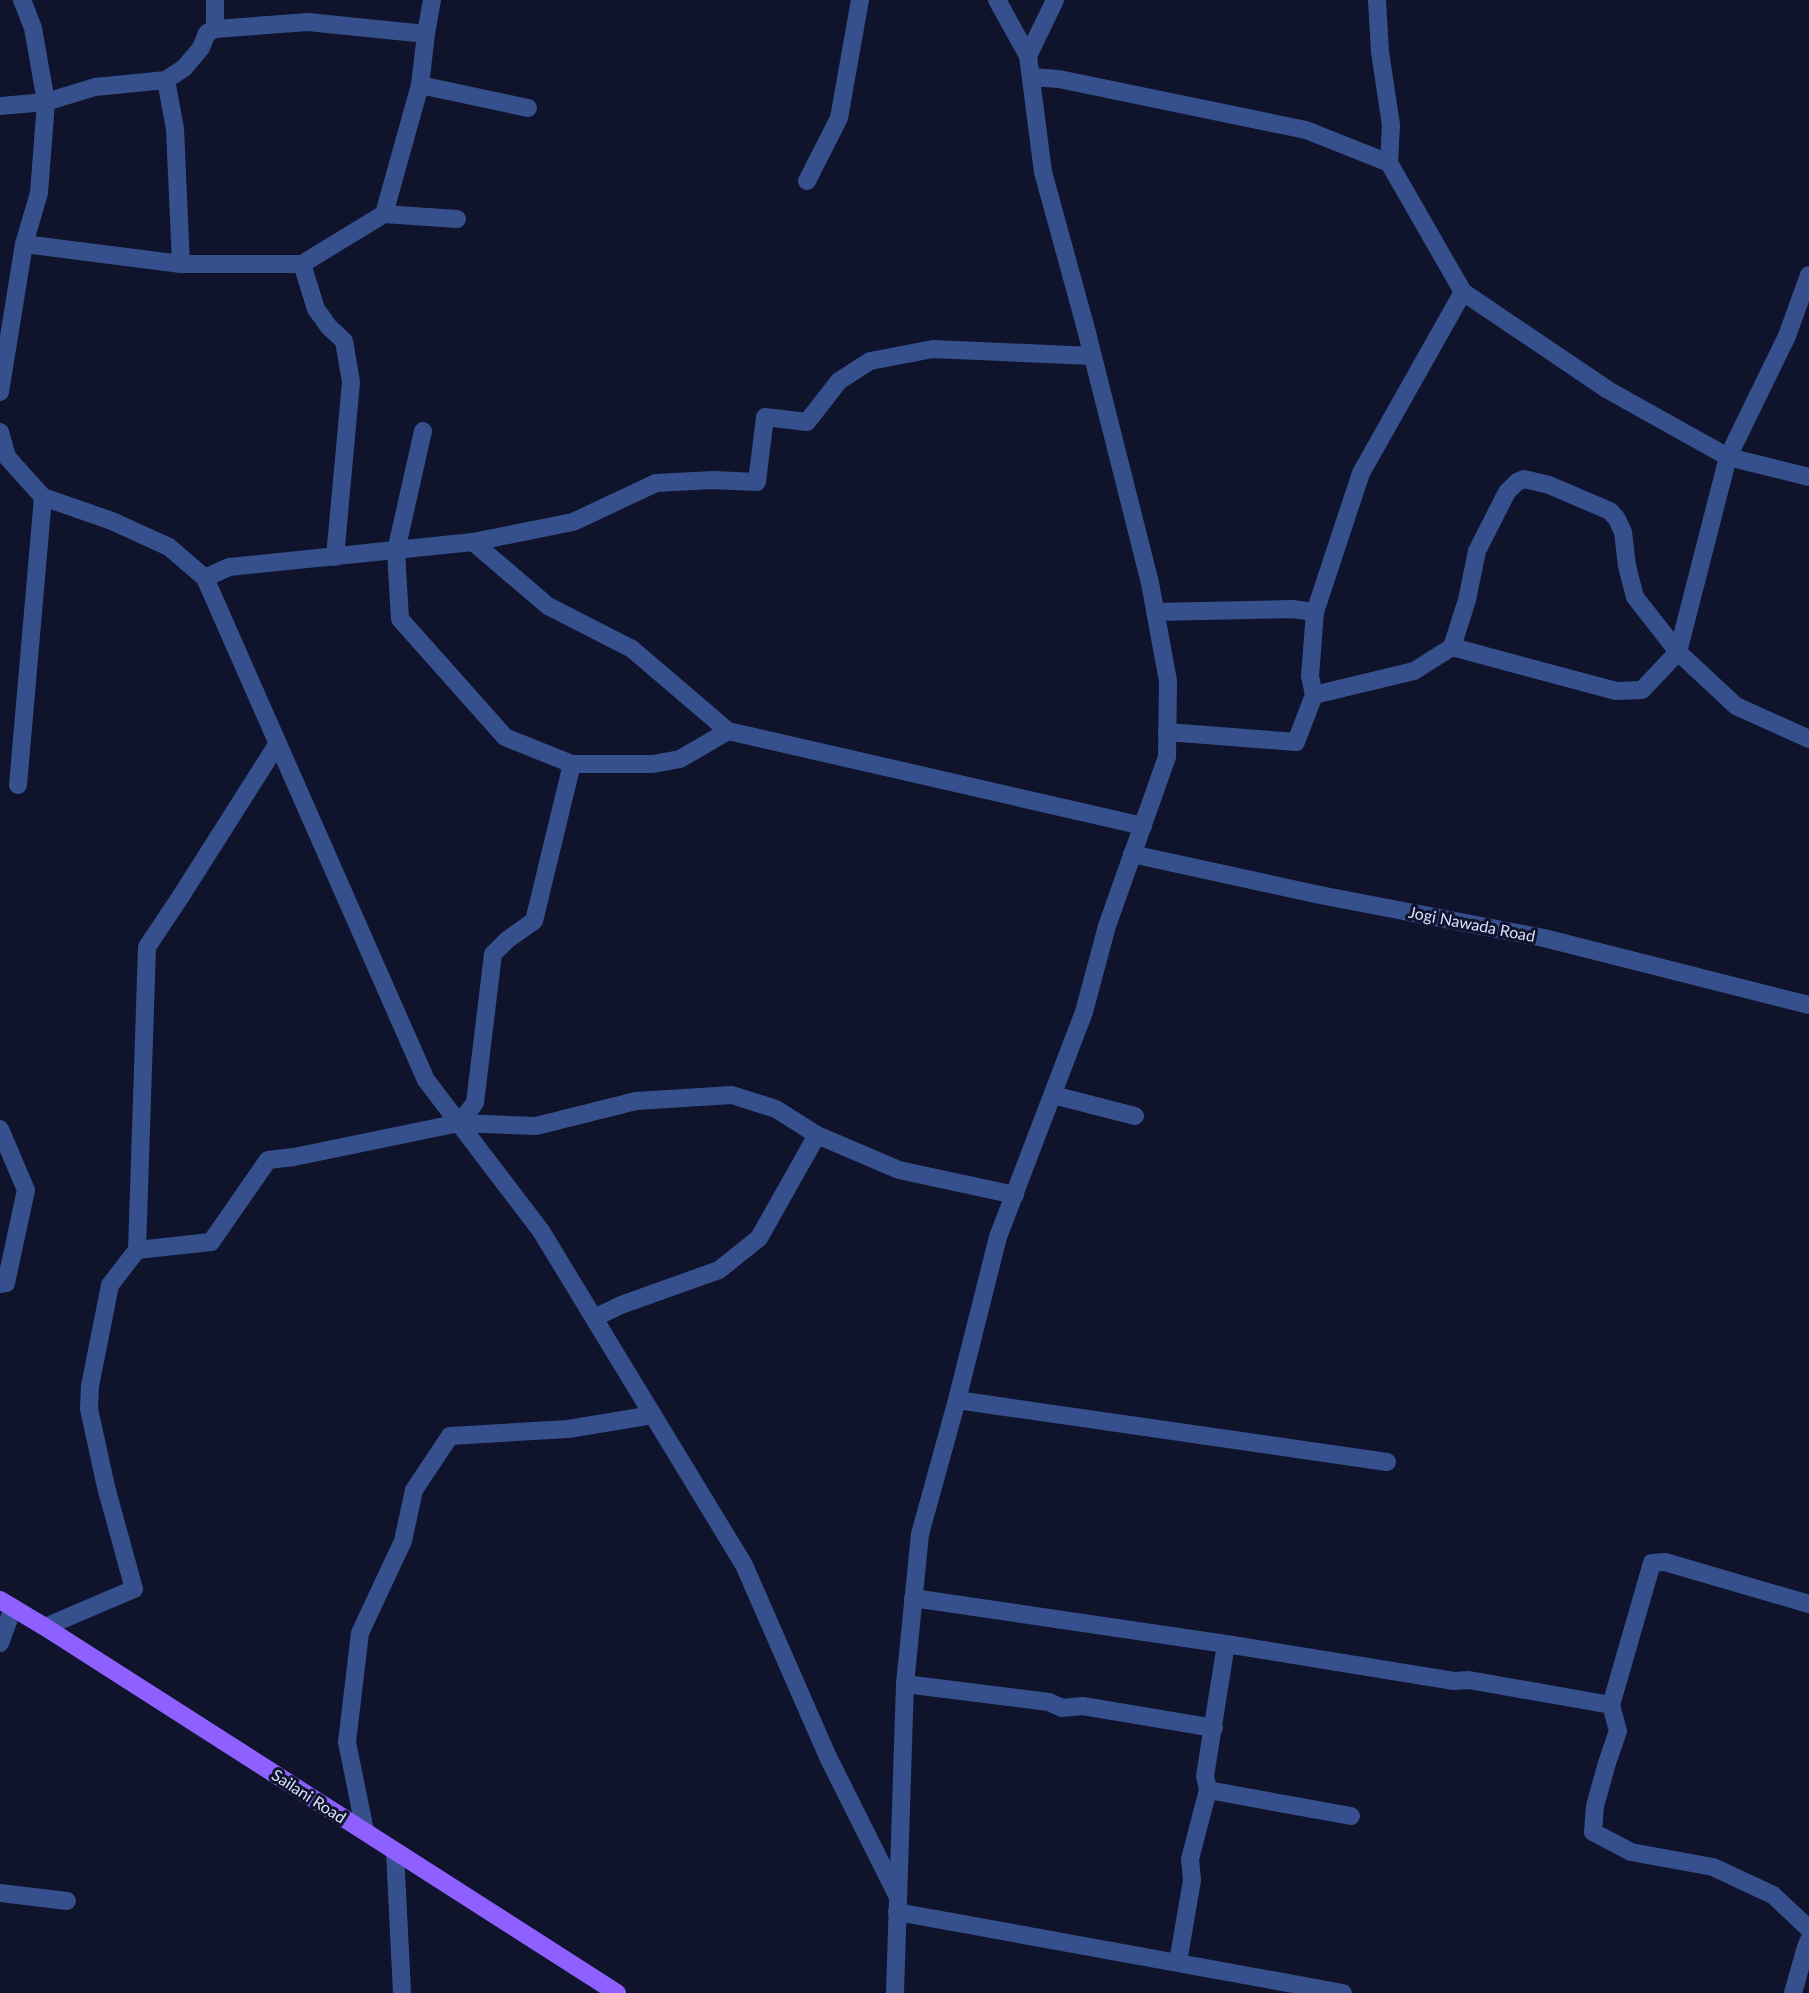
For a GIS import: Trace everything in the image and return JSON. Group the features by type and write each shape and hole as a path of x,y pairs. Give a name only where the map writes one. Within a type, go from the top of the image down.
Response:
{"main road":[{"name":"Sailani Road","path":"6,1604 617,1993"}],"street":[{"path":"0,392 3,350 24,244 39,193 46,102 33,28 22,0"},
{"path":"215,0 215,29"},
{"path":"384,214 420,84 432,0"},
{"path":"807,181 839,118 860,0"},
{"path":"895,1993 905,1684 920,1534 998,1237 1084,1012 1107,926 1167,757 1168,681 1150,582 1093,356 1043,172 1028,56 997,0"},
{"path":"1028,56 1055,0"},
{"path":"1377,0 1380,52 1391,126 1389,163 1463,291 1608,390 1728,457 1809,477"},
{"path":"0,106 46,102 95,87 166,80 184,68 201,48 207,33 215,29 308,22 426,34"},
{"path":"1031,77 1059,79 1306,130 1389,163"},
{"path":"166,80 175,129 181,264"},
{"path":"420,84 528,108"},
{"path":"24,244 181,264 302,264 384,214 457,219"},
{"path":"302,264 316,309 329,327 344,341 351,382 335,557"},
{"path":"1452,647 1616,691 1642,690 1678,652 1728,457 1787,336 1809,275"},
{"path":"1167,732 1296,742 1314,695 1310,676 1315,612 1361,473 1463,291"},
{"path":"205,578 229,567 473,542 573,522 656,483 713,480 757,482 765,417 807,422 839,381 870,361 933,349 1093,356"},
{"path":"423,431 396,551 400,619 505,736 572,764 653,764 680,759 728,731"},
{"path":"0,432 7,457 42,497 112,521 169,547 205,578 426,1080 541,1232 744,1565 828,1757 897,1904"},
{"path":"1314,695 1414,671 1452,647 1467,600 1477,551 1507,492 1517,482 1524,479 1549,485 1610,511 1623,532 1627,566 1635,597 1678,652 1736,706 1809,739"},
{"path":"18,785 42,497"},
{"path":"473,542 548,606 632,649 728,731 1143,826"},
{"path":"1155,612 1292,609 1315,612"},
{"path":"45,1627 134,1589 106,1487 89,1409 90,1386 110,1285 138,1250 147,947 278,743"},
{"path":"459,1123 475,1103 493,954 507,940 534,921 572,764"},
{"name":"Jogi Nawada Road","path":"1132,854 1320,895 1544,938 1809,1005"},
{"path":"138,1250 211,1242 268,1160 294,1157 459,1123 536,1126 636,1101 732,1095 776,1109 817,1135 899,1170 1015,1195"},
{"path":"1053,1095 1135,1116"},
{"path":"0,1129 26,1190 6,1283 0,1284"},
{"path":"594,1318 621,1305 720,1270 759,1238 817,1135"},
{"path":"957,1400 1387,1462"},
{"path":"365,1831 347,1742 360,1633 403,1541 414,1490 450,1436 568,1429 653,1415"},
{"path":"1809,1604 1665,1562 1652,1563 1611,1705 1618,1731 1595,1806 1593,1832 1631,1852 1713,1867 1773,1895 1809,1929"},
{"path":"913,1599 1226,1644 1454,1681 1469,1680 1611,1705"},
{"path":"0,1643 6,1604"},
{"path":"1178,1962 1192,1880 1190,1859 1208,1790 1205,1776 1226,1644"},
{"path":"905,1684 1048,1702 1062,1708 1083,1706 1214,1728"},
{"path":"1208,1790 1351,1816"},
{"path":"394,1851 402,1993"},
{"path":"0,1893 67,1901"},
{"path":"897,1904 1178,1962 1343,1993"},
{"path":"1793,1993 1809,1940"}]}
